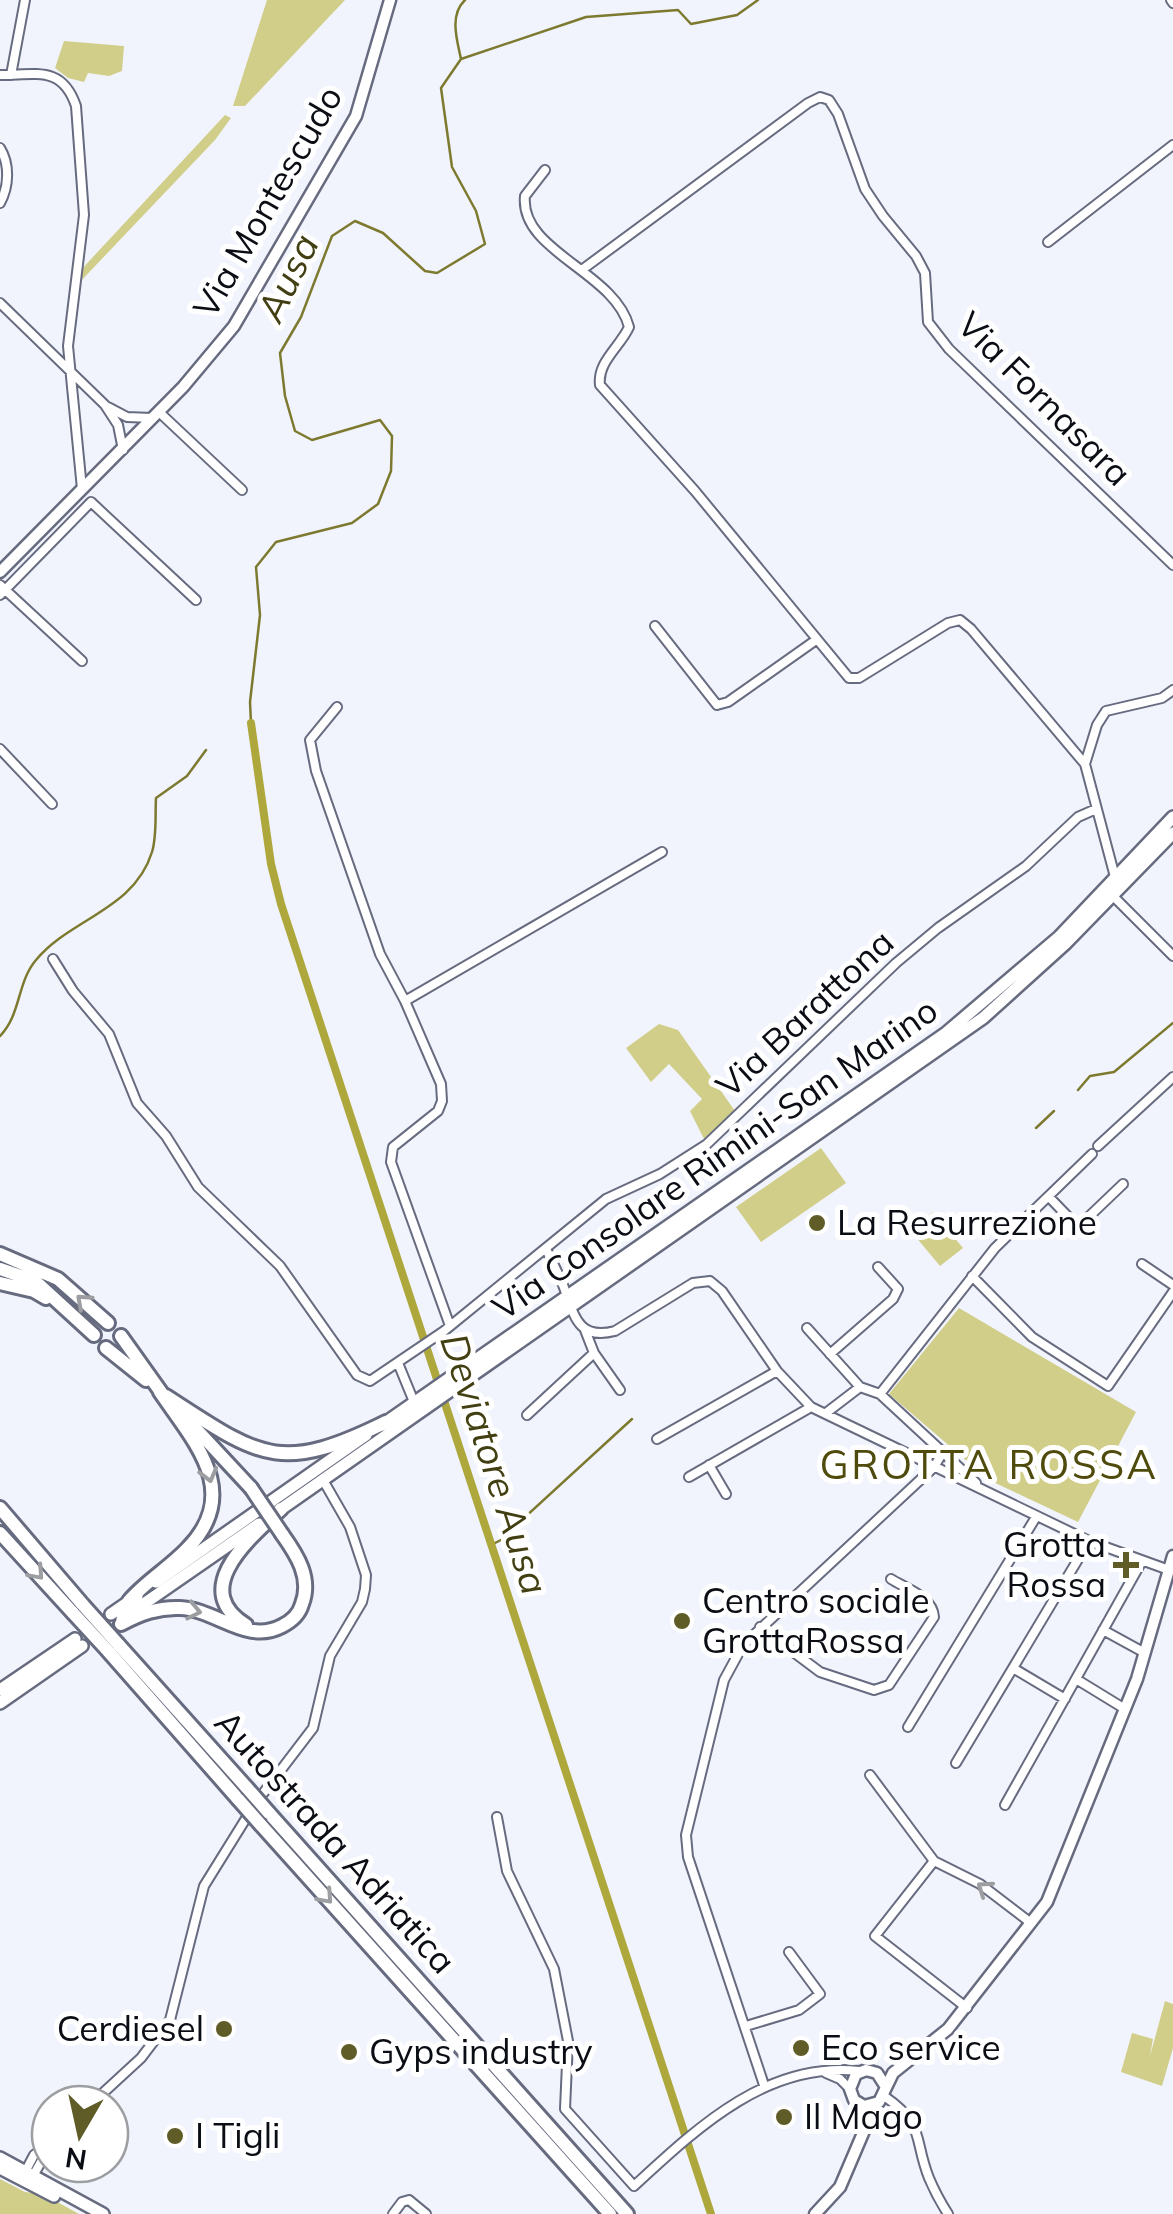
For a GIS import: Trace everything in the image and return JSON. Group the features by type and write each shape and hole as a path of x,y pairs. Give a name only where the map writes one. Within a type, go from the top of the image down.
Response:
{"highway":[{"path":"0,1254 58,1279 108,1324"},
{"path":"0,1266 58,1279"},
{"path":"0,1266 35,1281 94,1335"},
{"path":"0,1283 34,1292 70,1312"},
{"path":"120,1336 204,1456 212,1481 212,1504 190,1546 130,1601"},
{"path":"106,1348 158,1390 245,1445 276,1454 320,1450 386,1422"},
{"path":"117,1620 152,1610 182,1608 203,1612 243,1630 267,1631 296,1616 306,1588 300,1562 250,1488 158,1390"},
{"path":"0,1505 60,1572 78,1606"},
{"path":"267,1631 247,1626 233,1615 225,1600 223,1584 242,1544 281,1509"},
{"name":"Autostrada Adriatica","path":"0,1533 78,1606 242,1794 627,2214"},
{"name":"Autostrada Adriatica","path":"265,1819 610,2214"}],"main road":[{"name":"Via Consolare Rimini-San Marino","path":"117,1620 130,1601 386,1422 458,1379 946,1034 1059,937 1173,817"},
{"name":"Via Consolare Rimini-San Marino","path":"568,1302 967,1029 1053,956 1173,833"},
{"name":"Via Consolare Rimini-San Marino","path":"117,1620 323,1480 421,1402"},
{"path":"0,1690 78,1642 0,1703"},
{"path":"2,2162 30,2176"},
{"path":"42,2184 89,2214"},
{"path":"45,2184 103,2214"}],"street":[{"path":"11,75 25,0"},
{"name":"Via Montescudo","path":"0,572 156,415 234,326 356,116 390,0"},
{"path":"0,75 36,73 62,80 71,90 76,106 84,215 68,346 82,489"},
{"name":"Via Fornasara","path":"583,269 808,103 820,97 829,100 866,188 925,273 928,322 949,349 1173,565"},
{"path":"1048,242 1173,145"},
{"path":"0,148 8,174 0,203"},
{"path":"546,170 524,196 527,221 553,250 583,269 625,314 628,328 603,364 600,385 695,491 848,678 858,678 948,623 960,620 1084,764 1116,877 1113,896 1173,956"},
{"path":"0,302 104,404 119,428 122,450"},
{"path":"104,404 136,419 156,415 242,490"},
{"path":"124,415 136,436"},
{"path":"119,428 136,436"},
{"path":"82,661 2,590 90,502 196,600"},
{"path":"655,626 716,705 728,702 816,640"},
{"path":"1084,764 1106,711 1162,698 1173,690"},
{"path":"337,707 310,740 316,770 380,954 406,1001 441,1084 442,1101 431,1118 393,1147 391,1162 447,1329"},
{"path":"0,749 52,804"},
{"name":"Via Barattona","path":"53,959 73,992 109,1034 138,1103 166,1136 198,1187 280,1266 356,1375 370,1381 447,1329 606,1199 660,1174 707,1144 896,963 1026,866 1078,816 1096,809"},
{"path":"406,1001 662,852"},
{"path":"880,1394 995,1248 1173,1077"},
{"path":"1049,1197 1078,1227 1123,1184"},
{"path":"546,1249 594,1353 620,1390"},
{"path":"972,1276 1032,1337 1108,1386 1173,1289 1142,1264"},
{"path":"830,1354 893,1299 898,1290 878,1266"},
{"path":"585,1329 603,1334 615,1331 693,1283 710,1281 778,1371 812,1407 1090,1542 1169,1570"},
{"path":"807,1328 860,1387 880,1394 983,1489"},
{"path":"526,1415 594,1353"},
{"path":"401,1360 421,1402"},
{"path":"656,1440 778,1371"},
{"path":"826,1413 860,1387"},
{"path":"688,1476 812,1407"},
{"path":"764,2085 688,1858 686,1835 724,1680 743,1644 934,1467 943,1452"},
{"path":"709,1465 726,1494"},
{"path":"113,2084 141,2058 170,2020 204,1886 270,1783 313,1728 330,1656 362,1602 366,1575 338,1500 323,1480"},
{"path":"908,1727 1036,1517"},
{"path":"956,1763 1090,1542"},
{"path":"815,2214 840,2187 860,2134 893,2073 928,2048 967,2008 1047,1902 1125,1709 1173,1556"},
{"path":"1005,1804 1142,1560"},
{"path":"760,1628 820,1672 874,1690 889,1684 934,1617 928,1601 891,1579"},
{"path":"1104,1630 1145,1653"},
{"path":"1012,1668 1064,1699"},
{"path":"1076,1679 1125,1709"},
{"path":"870,1776 934,1860 980,1884 1030,1923"},
{"path":"497,1817 507,1870 554,1969 568,2041 566,2108 634,2186 698,2130 764,2085 799,2073 866,2071 908,2060"},
{"path":"934,1860 875,1936 967,2008"},
{"path":"746,2026 799,2010 820,1994 790,1952"},
{"path":"860,2134 852,2079 866,2071 882,2076 885,2091 920,2134 930,2179 948,2214"},
{"path":"822,2072 840,2079 864,2106 875,2104"},
{"path":"2,2162 30,2156"},
{"path":"394,2214 402,2202 409,2200 426,2214"}],"shaded area":[{"path":"267,0 345,0 245,106 233,106"},
{"path":"64,41 124,46 122,71 109,76 88,73 84,82 68,78 55,68"},
{"path":"225,115 231,118 215,140 77,285 79,272"},
{"path":"659,1024 678,1030 735,1111 704,1139 690,1111 702,1099 669,1064 651,1082 626,1048"},
{"path":"821,1148 846,1183 761,1242 736,1207"},
{"path":"933,1212 963,1248 940,1266 910,1230"},
{"path":"959,1308 1136,1412 1078,1522 989,1480 889,1394"},
{"path":"1165,2001 1173,2004 1173,2048 1162,2086 1121,2072 1132,2033 1153,2039 1150,2056"},
{"path":"0,2179 25,2192 43,2194 79,2214 0,2214"}],"waterway":[{"path":"461,59 456,20 465,0"},
{"name":"Ausa","path":"251,723 260,615 256,567 276,542 352,523 378,504 391,471 392,436 380,420 312,440 295,431 285,396 280,353 301,317 332,236 355,221 383,233 425,271 437,273 485,244 476,211 452,167 441,88 461,59 586,17 678,10 691,24 737,15 758,0"},
{"name":"Deviatore Ausa","path":"251,723 271,864 281,904 711,2214"},
{"path":"0,1036 12,1018 25,978 36,960 66,934 117,901 143,872 154,846 156,798 187,776 206,750"},
{"path":"1078,1090 1090,1076 1114,1072 1173,1023"},
{"path":"1036,1128 1054,1111"},
{"path":"512,1529 632,1419"},
{"path":"491,1545 505,1538"}],"place":[{"name":"La Resurrezione","path":"817,1223"},
{"name":"Grotta Rossa","path":"1126,1565"},
{"name":"Centro sociale GrottaRossa","path":"682,1621"},
{"name":"Cerdiesel","path":"224,2029"},
{"name":"Eco service","path":"801,2048"},
{"name":"Gyps industry","path":"349,2052"},
{"name":"Il Mago","path":"784,2117"},
{"name":"I Tigli","path":"175,2136"}],"district":[{"name":"GROTTA ROSSA","path":"989,1465"}]}
